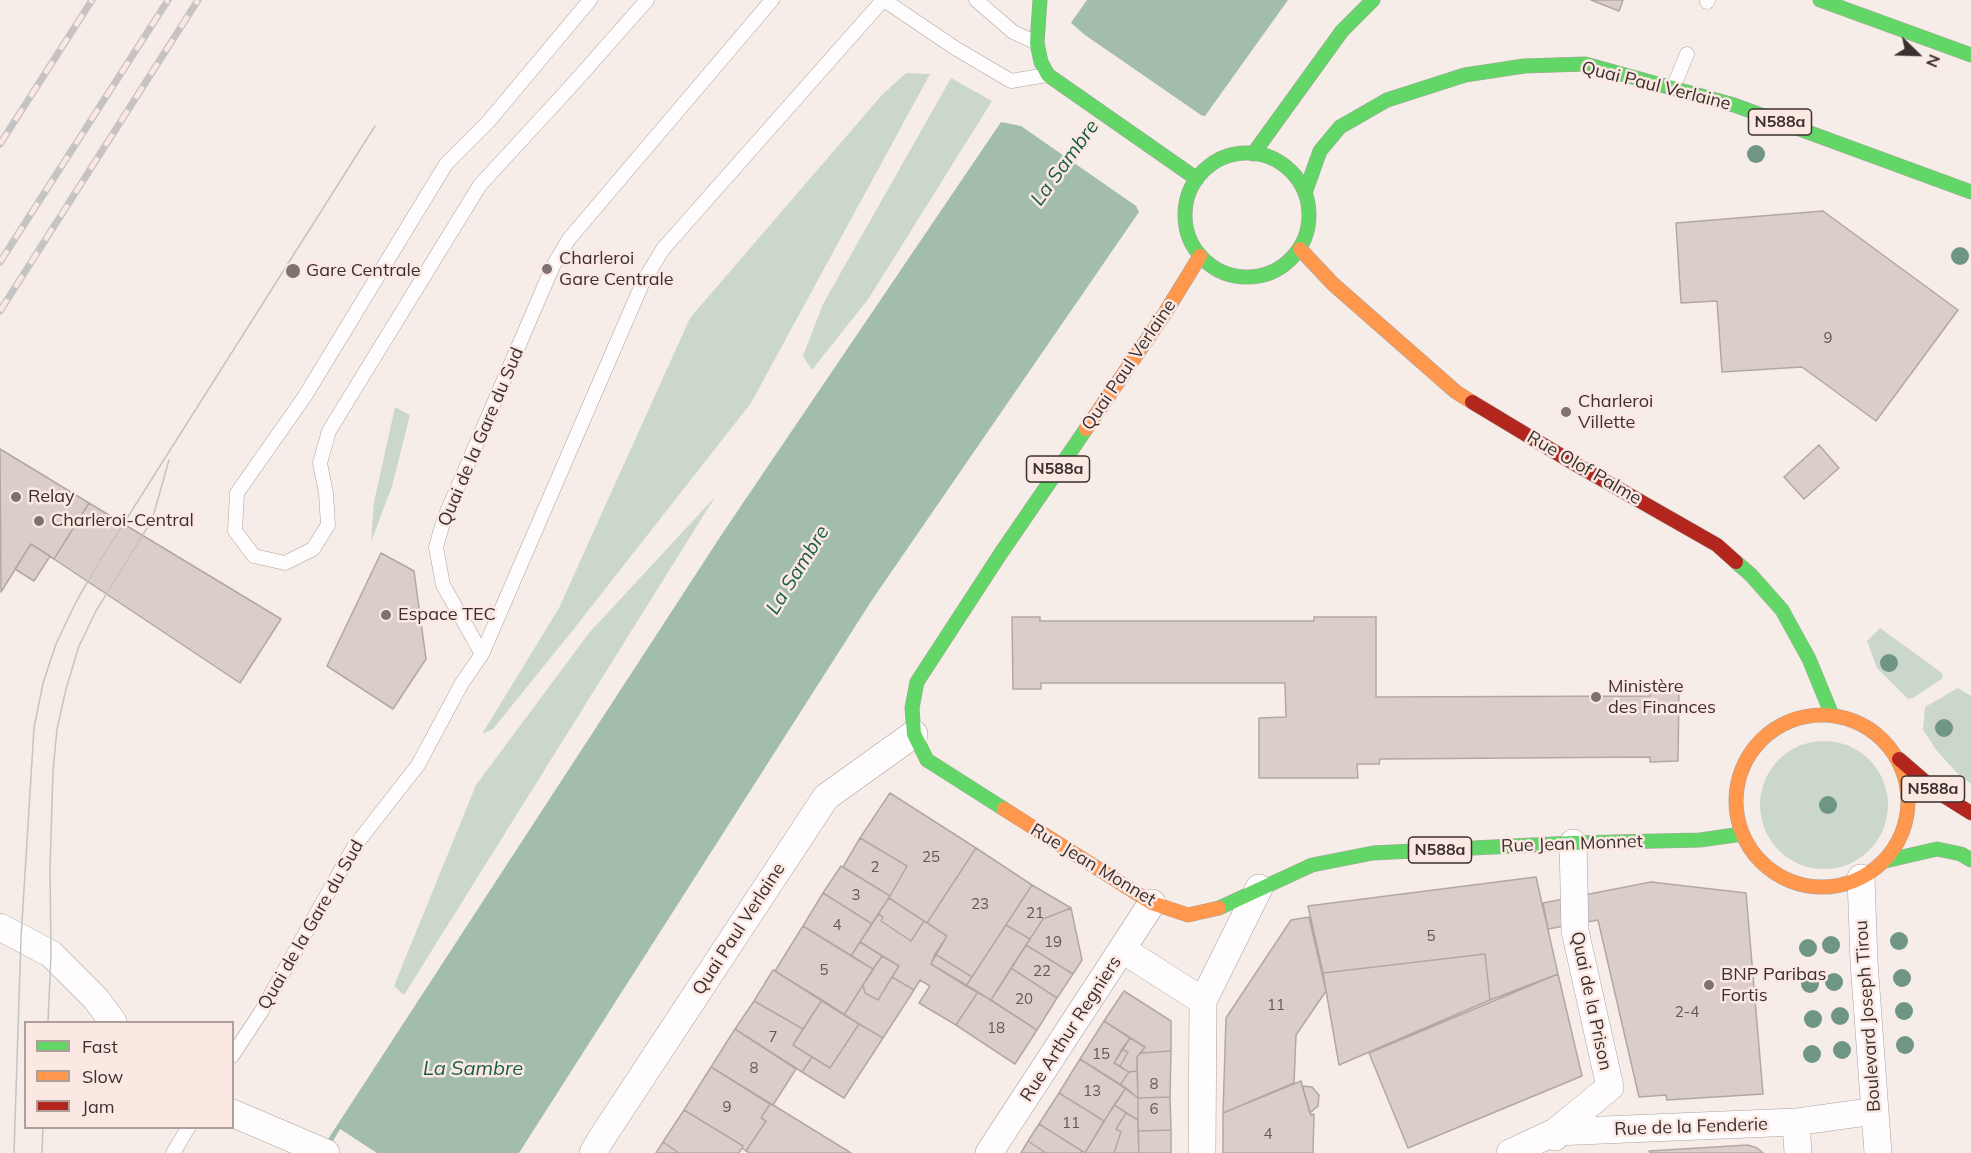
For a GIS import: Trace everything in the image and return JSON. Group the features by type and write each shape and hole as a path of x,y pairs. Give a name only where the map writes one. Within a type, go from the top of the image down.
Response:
{"main road":[{"path":"1040,0 1037,43 1041,62 1048,75 1193,177 1185,213 1190,242 1200,256 1215,269 1232,276 1252,278 1270,273 1287,264 1300,249"},
{"path":"1253,154 1342,31 1373,0"},
{"path":"1820,0 1971,55"},
{"name":"Quai Paul Verlaine","path":"1305,193 1320,151 1340,127 1387,100 1465,75 1524,66 1585,64 1734,105 1971,192"},
{"name":"N588a","path":"1193,177 1211,165 1233,155 1253,154 1277,160 1286,166 1301,183 1310,212 1307,231 1300,249"},
{"name":"Rue Olof Palme","path":"1300,249 1334,284 1456,392 1717,545 1751,575 1782,610 1809,659 1832,715"},
{"name":"Quai Paul Verlaine","path":"917,682 1001,553 1165,314 1200,256"},
{"name":"Rue Jean Monnet","path":"917,682 912,708 914,734 927,760 1152,903 1188,915 1220,908 1312,865 1373,853 1573,843 1700,840 1742,834"},
{"name":"N588a","path":"1899,759 1907,785 1908,812 1901,838 1885,861 1861,878 1839,886 1815,888 1792,882 1771,871 1754,855 1742,834 1736,814 1736,793 1740,773 1749,754 1762,739 1783,724 1806,716 1832,715 1859,722 1881,737 1899,759 1936,791 1971,813"},
{"name":"N588a","path":"1885,861 1937,849 1961,854 1971,860"}],"street":[{"name":"Quai Paul Verlaine","path":"593,1153 825,797 914,734"},
{"name":"Quai de la Prison","path":"1555,1143 1610,1087 1575,932 1573,843"},
{"name":"Boulevard Joseph Tirou","path":"1861,878 1864,962 1878,1153"},
{"path":"1202,1153 1203,1001 1259,888"},
{"name":"Rue Arthur Regniers","path":"989,1153 1152,903"},
{"path":"0,927 51,954 96,999 112,1021"},
{"path":"1123,950 1203,1001"},
{"name":"Rue de la Fenderie","path":"1510,1153 1555,1143 1796,1122 1875,1112"},
{"path":"234,1114 323,1151"},
{"path":"1796,1122 1798,1153"}],"lane":[{"path":"590,0 489,121 446,164 305,396 237,493 235,531 254,556 285,563 313,549 328,525 326,493 320,463 329,431 480,185 646,0"},
{"name":"Quai de la Gare du Sud","path":"234,1053 261,1012 354,847 418,765 462,683 482,654 443,585 436,547 444,519 553,266 568,238 772,0"},
{"path":"482,654 643,282 663,249 884,0 955,48 1011,81 1048,75"},
{"path":"976,0 1013,32 1037,43"},
{"path":"1673,88 1687,54"},
{"path":"172,1153 188,1129"}],"shaded area":[{"path":"906,73 930,74 751,403 493,729 482,734 559,608 690,318 881,96"},
{"path":"951,78 992,101 869,298 812,370 803,356 823,304"},
{"path":"395,407 410,415 392,486 371,542 374,502"},
{"path":"715,497 404,995 394,986 476,785 589,633"},
{"path":"1880,628 1942,673 1943,678 1908,699 1877,668 1867,641"},
{"path":"1958,688 1971,696 1971,784 1957,773 1937,751 1923,730 1925,707"},
{"path":"1824,741 1849,746 1869,760 1883,780 1888,805 1883,830 1869,850 1849,864 1824,869 1799,864 1779,850 1765,830 1760,805 1765,780 1779,760 1799,746"}],"water":[{"name":"La Sambre","path":"1087,0 1288,0 1205,116 872,600 519,1153 319,1153 724,531 1001,122"}],"pier":[{"path":"1069,18 1070,22 1085,35 1201,115 1208,117 1141,216 1136,206 1021,126 1001,122 995,125"},
{"path":"340,1129 377,1153 326,1153"}],"building":[{"path":"1591,0 1623,0 1619,11"},
{"path":"1823,211 1958,310 1876,421 1802,367 1722,372 1717,301 1681,303 1676,223"},
{"path":"1819,445 1839,468 1804,499 1784,477"},
{"name":"Charleroi-Central","path":"0,449 89,503 54,559 31,544 1,592"},
{"path":"89,503 281,619 240,683 54,559"},
{"path":"31,544 50,556 34,581 15,569"},
{"name":"Espace TEC","path":"381,553 414,571 426,659 393,709 327,666"},
{"name":"Ministère des Finances","path":"1012,617 1040,617 1040,621 1314,621 1314,617 1376,617 1376,697 1650,696 1650,691 1679,691 1678,761 1650,762 1650,757 1380,759 1379,764 1357,764 1358,778 1259,778 1259,718 1286,717 1285,683 1041,683 1041,689 1013,689"},
{"path":"890,793 976,848 927,923 889,898 907,866 860,838"},
{"path":"860,838 907,866 890,896 843,867"},
{"path":"976,848 1032,885 972,977 935,954 947,936 927,923"},
{"path":"841,866 890,896 872,924 823,893"},
{"path":"1536,877 1558,974 1490,1000 1485,954 1323,973 1308,906"},
{"path":"1651,882 1746,893 1763,1094 1667,1100 1666,1095 1639,1097 1598,920 1548,929 1543,903"},
{"path":"1032,885 1071,908 1043,919 1030,939 1006,925"},
{"path":"823,893 872,924 851,956 803,926"},
{"path":"889,898 924,921 911,941 881,921 883,917 878,914"},
{"path":"1071,908 1082,960 1073,974 1026,945 1043,919"},
{"path":"878,914 883,917 881,921 911,941 924,921 947,936 931,964 978,992 956,1025 919,1003 930,986 920,980 914,990 892,977 899,966 860,942"},
{"path":"1309,917 1326,991 1296,1035 1294,1083 1223,1113 1226,1018 1291,920"},
{"path":"1006,925 1030,939 991,1000 966,986"},
{"path":"803,926 873,969 844,1015 775,971"},
{"path":"860,942 882,956 873,969 851,956"},
{"path":"1026,945 1073,974 1057,998 1011,968"},
{"path":"935,954 972,977 966,986 931,964"},
{"path":"1485,954 1490,1000 1339,1065 1323,973"},
{"path":"882,956 899,966 878,1000 865,993 863,985"},
{"path":"1011,968 1057,998 1037,1030 991,1000"},
{"path":"773,970 822,1000 803,1029 754,1001"},
{"path":"1558,974 1582,1076 1408,1148 1369,1053"},
{"path":"892,977 914,990 883,1038 844,1015 863,985 865,993 878,1000"},
{"path":"1124,991 1171,1021 1171,1051 1141,1053 1145,1047 1104,1021"},
{"path":"978,992 1037,1030 1015,1064 956,1025"},
{"path":"822,1000 859,1024 830,1068 793,1045"},
{"path":"754,1001 803,1029 793,1045 812,1057 802,1072 735,1029"},
{"path":"1104,1021 1130,1038 1114,1063 1129,1072 1120,1085 1080,1059"},
{"path":"859,1024 883,1038 844,1098 802,1072 812,1057 830,1068"},
{"path":"735,1029 796,1069 773,1105 711,1067"},
{"path":"1130,1038 1145,1047 1137,1057 1137,1071 1129,1072 1120,1066 1128,1052 1122,1049"},
{"path":"1122,1049 1128,1052 1120,1066 1114,1063"},
{"path":"1171,1051 1170,1097 1138,1098 1137,1057 1141,1053"},
{"path":"1080,1059 1126,1088 1104,1121 1059,1093"},
{"path":"711,1067 770,1104 761,1118 766,1121 746,1151 742,1148 743,1146 684,1110"},
{"path":"1137,1071 1138,1098 1120,1085 1129,1072"},
{"path":"1301,1081 1311,1115 1314,1114 1313,1153 1223,1153 1223,1113"},
{"path":"1302,1086 1312,1087 1319,1095 1318,1106 1310,1113"},
{"path":"1126,1088 1138,1098 1138,1120 1114,1105"},
{"path":"1059,1093 1104,1121 1085,1153 1039,1124"},
{"path":"1170,1097 1171,1130 1138,1131 1138,1098"},
{"path":"770,1104 851,1153 750,1153 746,1151 766,1121 761,1118"},
{"path":"1114,1105 1126,1113 1116,1129 1121,1132 1114,1153 1085,1153"},
{"path":"684,1110 743,1146 739,1153 679,1153 663,1142"},
{"path":"1126,1113 1138,1120 1139,1153 1114,1153 1121,1132 1116,1129"},
{"path":"1039,1124 1082,1151 1081,1153 1046,1153 1028,1141"},
{"path":"1171,1130 1171,1153 1139,1153 1138,1131"},
{"path":"1028,1141 1046,1153 1021,1153"},
{"path":"663,1142 679,1153 656,1153"},
{"path":"1748,1145 1763,1153 1650,1153 1649,1151"}],"tram line":[{"path":"14,1153 21,938 34,728 43,683 56,644 76,602 98,564 375,126"},
{"path":"48,1021 51,954 50,868 53,771 57,729 79,646 96,611 152,520 169,460"},
{"path":"42,1153 43,1129"}],"railway":[{"path":"0,144 92,0"},
{"path":"0,262 168,0"},
{"path":"0,311 198,0"}],"traffic: fast":[{"path":"1040,0 1037,43 1041,62 1048,75 1197,179"},
{"path":"1253,154 1342,31 1373,0"},
{"path":"1820,0 1971,55"},
{"path":"1305,193 1320,151 1340,127 1387,100 1465,75 1524,66 1585,64 1734,105 1971,192"},
{"path":"1247,153 1271,158 1291,171 1304,191 1309,215 1304,239 1291,259 1271,272 1247,277 1223,272 1203,259 1190,239 1185,215 1190,191 1203,171 1223,158 1247,153"},
{"path":"1004,809 927,760 914,734 912,708 917,682 1001,553 1086,429"},
{"path":"1736,562 1751,575 1782,610 1809,659 1832,715"},
{"path":"1219,908 1312,865 1373,853 1573,843 1700,840 1742,834"},
{"path":"1885,861 1937,849 1961,854 1971,860"}],"traffic: slow":[{"path":"1300,249 1333,284 1456,392 1472,402"},
{"path":"1086,429 1165,313 1200,256"},
{"path":"1822,715 1839,716 1855,721 1870,729 1883,740 1894,753 1902,768 1907,784 1908,801 1907,818 1902,834 1894,849 1883,862 1870,873 1855,881 1839,886 1822,887 1805,886 1789,881 1774,873 1761,862 1750,849 1742,834 1737,818 1736,801 1737,784 1742,768 1750,753 1761,740 1774,729 1789,721 1805,716 1822,715"},
{"path":"1004,809 1152,903 1188,915 1219,908"}],"traffic: jam":[{"path":"1472,402 1717,545 1736,562"},
{"path":"1899,759 1936,791 1971,813"}],"place":[{"name":"Charleroi Gare Centrale","path":"547,269"},
{"name":"Gare Centrale","path":"293,271"},
{"name":"Charleroi Villette","path":"1566,412"},
{"name":"Relay","path":"16,497"},
{"name":"Charleroi-Central","path":"39,521"},
{"name":"Espace TEC","path":"386,615"},
{"name":"Ministère des Finances","path":"1596,697"},
{"name":"BNP Paribas Fortis","path":"1709,985"}]}
